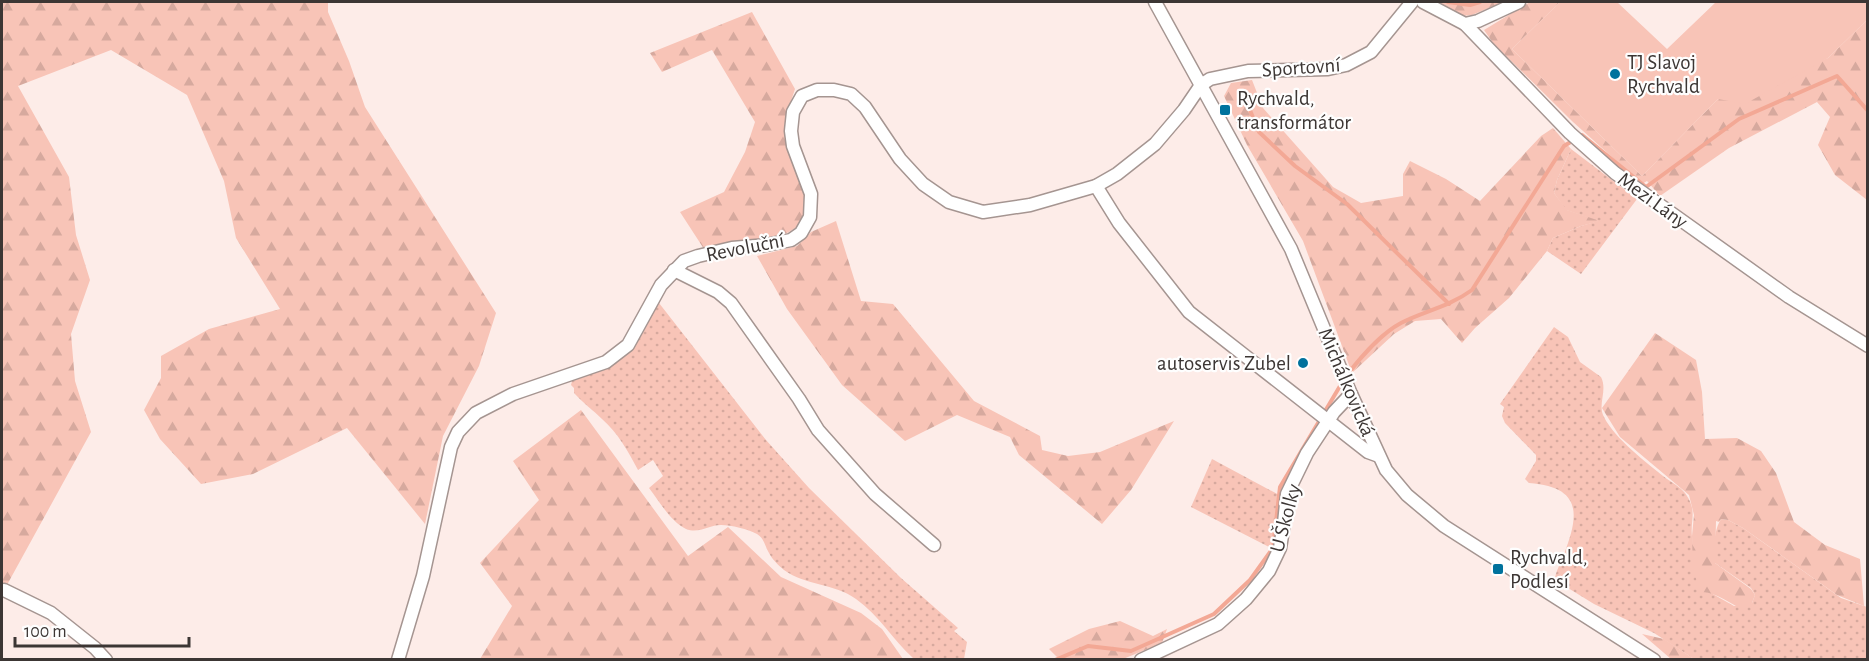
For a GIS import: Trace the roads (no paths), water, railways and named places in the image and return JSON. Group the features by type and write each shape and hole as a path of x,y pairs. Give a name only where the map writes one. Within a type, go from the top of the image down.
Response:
{"street":[{"name":"Michálkovická","path":"1155,2 1290,249 1351,394 1386,470 1407,495 1432,518 1654,660"},
{"name":"Sportovní","path":"1201,85 1210,79 1248,71 1328,69 1346,65 1371,52 1412,2"},
{"path":"1423,2 1465,24 1479,21 1519,2"},
{"name":"Mezi Lány","path":"1465,24 1570,134 1615,173 1790,297 1868,346"},
{"name":"Revoluční","path":"398,660 423,576 451,447 458,432 476,413 513,394 606,362 628,345 661,285 684,261 732,248 791,240 801,232 810,217 811,194 791,131 793,112 802,96 817,90 834,90 851,94 865,107 900,159 922,184 949,202 983,212 1030,205 1096,186 1117,174 1155,144 1184,110 1201,85"},
{"path":"1096,186 1119,223 1189,312 1368,452 1379,456"},
{"path":"674,270 718,291 731,303 799,399 818,430 875,494 934,545"},
{"name":"U Školky","path":"1141,660 1218,624 1246,599 1269,571 1280,548 1287,494 1306,453 1334,412 1351,394"},
{"path":"4,590 51,613 95,648 106,660"}],"waterway":[{"path":"1448,2 1470,5 1480,2"},
{"path":"1347,375 1372,346 1394,327 1454,301 1472,290 1564,146 1582,135 1646,187 1739,119 1837,76 1868,111"},
{"path":"1247,103 1259,132 1295,166 1347,204 1449,304"},
{"path":"1055,660 1088,646 1131,651 1214,614 1250,580 1273,548 1280,487 1343,381"}],"place":[{"name":"TJ Slavoj Rychvald","path":"1615,74"},
{"name":"Rychvald, transformátor","path":"1225,110"},
{"name":"autoservis Zubel","path":"1303,363"},
{"name":"Rychvald, Podlesí","path":"1498,569"}]}
